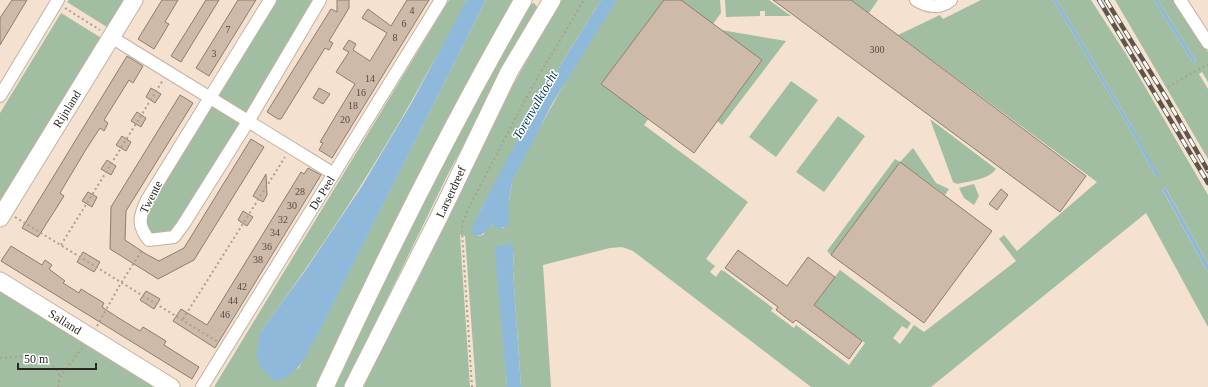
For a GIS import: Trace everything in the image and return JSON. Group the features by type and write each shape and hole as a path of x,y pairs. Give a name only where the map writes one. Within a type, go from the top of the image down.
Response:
{"main road":[{"name":"Rijnland","path":"2,214 134,0"},
{"path":"325,387 412,204 482,72 523,0"},
{"name":"Larserdreef","path":"353,387 439,217 509,72 552,0"},
{"name":"Salland","path":"0,281 171,387"}],"street":[{"name":"Twente","path":"149,240 142,231 140,214 147,200 270,0"},
{"path":"149,240 174,237 249,120 320,0"},
{"name":"De Peel","path":"202,387 441,0"},
{"path":"916,0 931,6 940,6 950,0"},
{"path":"1180,0 1208,43"},
{"path":"0,96 55,1"},
{"path":"111,37 249,120 334,174"}],"path":[{"name":"Larserdreef","path":"472,387 462,232 463,222 469,207 532,87 584,0"},
{"path":"55,1 111,37"},
{"path":"1168,87 1208,64"},
{"path":"61,245 168,71"},
{"path":"183,320 291,147"},
{"path":"2,214 61,245 226,348"},
{"path":"58,387 60,377 90,337 121,283 149,240"},
{"path":"0,358 33,356 45,360 56,368 60,377"}],"green space":[{"path":"69,0 127,0 110,29 67,2"},
{"path":"277,0 316,0 247,113 218,96"},
{"path":"449,0 467,0 447,39 387,143 326,239 261,331 298,369 319,331 486,0 514,0 474,71 320,387 214,387"},
{"path":"562,0 601,0 555,74 477,217 478,236 483,235 487,228 493,224 503,228 505,227 512,182 532,141 579,58 617,0 664,0 601,84 648,119 644,125 748,202 706,259 715,266 710,272 716,277 721,270 724,271 773,308 771,311 794,328 796,325 849,365 865,343 817,308 808,304 816,302 840,270 911,323 907,329 902,326 893,338 900,344 914,325 924,332 1016,261 999,239 1004,235 1017,251 1097,182 898,35 940,15 943,19 981,0 1053,0 1126,122 1156,177 1158,175 1129,121 1057,0 1091,0 1126,54 1208,195 1208,264 1165,187 1162,189 1208,273 1208,327 1146,213 931,387 811,387 633,251 622,247 610,248 543,265 551,387 521,387 513,271 514,248 502,244 499,277 507,387 476,387 465,236 460,235 470,387 360,387 482,143 534,47"},
{"path":"681,0 720,0 721,13 713,24"},
{"path":"725,0 769,0 791,16 765,16 765,11 760,11 760,16 726,17"},
{"path":"851,0 878,0 869,13"},
{"path":"1115,0 1154,0 1193,63 1196,61 1158,0 1175,0 1208,52 1208,82 1202,72 1199,74 1208,89 1208,159"},
{"path":"534,3 538,8 449,172 344,387 332,387 451,148 529,5"},
{"path":"61,13 103,39 0,207 0,113"},
{"path":"721,30 786,41 722,125 717,121 762,60"},
{"path":"791,81 818,100 776,157 749,137"},
{"path":"212,106 241,124 174,232 158,238 146,231 146,213"},
{"path":"838,116 865,136 824,192 796,172"},
{"path":"930,119 996,169 993,173 978,180 957,184 953,182"},
{"path":"913,148 936,183 949,189 945,195 900,162"},
{"path":"895,159 900,162 831,255 827,251"},
{"path":"974,184 979,196 974,205 964,198 959,188"},
{"path":"0,290 163,387 0,387"}],"water":[{"path":"467,0 486,0 319,332 297,368 291,374 275,382 261,368 256,355 261,331 305,271 362,186 412,102"},
{"path":"601,0 617,0 552,104 512,182 509,201 509,227 494,228 493,224 482,234 477,236 474,235 472,228 509,156 555,74"},
{"path":"1053,0 1057,0 1129,121 1159,175 1156,177 1126,122"},
{"path":"1154,0 1158,0 1196,61 1193,63"},
{"path":"1165,187 1208,264 1208,273 1162,189"},
{"path":"502,244 512,245 514,248 513,271 521,387 507,387 495,250 496,246 502,246"}],"building":[{"path":"12,0 27,0 0,45 0,18"},
{"path":"162,0 178,0 165,22 169,24 154,49 138,39"},
{"path":"206,0 219,0 181,62 171,56"},
{"path":"238,0 256,0 209,76 196,68"},
{"path":"337,0 349,0 349,8 329,41 333,43 329,50 325,48 281,119 278,119 267,112 331,9 337,12"},
{"path":"407,0 429,0 332,158 319,150 323,143 320,142 355,84 336,72 349,52 343,49 349,40 356,44 353,50 370,61 387,33 362,18 365,13 368,9 391,26"},
{"path":"664,0 681,0 762,60 694,153 601,84"},
{"path":"773,0 851,0 1086,176 1060,212"},
{"path":"127,56 143,66 133,83 129,80 104,120 108,123 104,131 100,128 85,151 60,193 64,196 38,237 22,228"},
{"path":"151,88 161,94 155,103 146,97"},
{"path":"319,88 330,94 323,104 313,98"},
{"path":"180,95 193,103 126,211 125,240 146,254 159,261 184,248 251,139 264,147 194,260 158,279 110,249 111,207"},
{"path":"137,112 146,118 141,127 131,121"},
{"path":"122,136 131,142 126,151 116,145"},
{"path":"107,160 116,166 111,175 101,169"},
{"path":"900,162 992,231 924,323 831,255"},
{"path":"308,168 321,175 215,348 173,321 181,309 207,325 301,172 304,174"},
{"path":"266,174 267,195 263,202 253,196"},
{"path":"1001,189 1008,195 997,210 989,204"},
{"path":"88,192 97,197 92,207 82,201"},
{"path":"243,211 253,217 247,226 238,220"},
{"path":"11,246 42,265 45,260 52,265 49,269 65,281 63,283 79,293 81,289 104,303 102,307 140,331 143,327 166,341 164,345 199,367 192,379 1,261"},
{"path":"738,250 787,286 808,257 835,277 814,305 862,341 849,359 796,320 793,323 776,310 778,307 725,268"},
{"path":"83,252 100,262 94,272 77,262"},
{"path":"146,291 160,299 154,309 140,300"}],"railway":[{"path":"1099,0 1208,183"},
{"path":"1106,0 1167,99 1208,171"}],"water label":[{"name":"Torenvalktocht","path":"535,105"}]}
